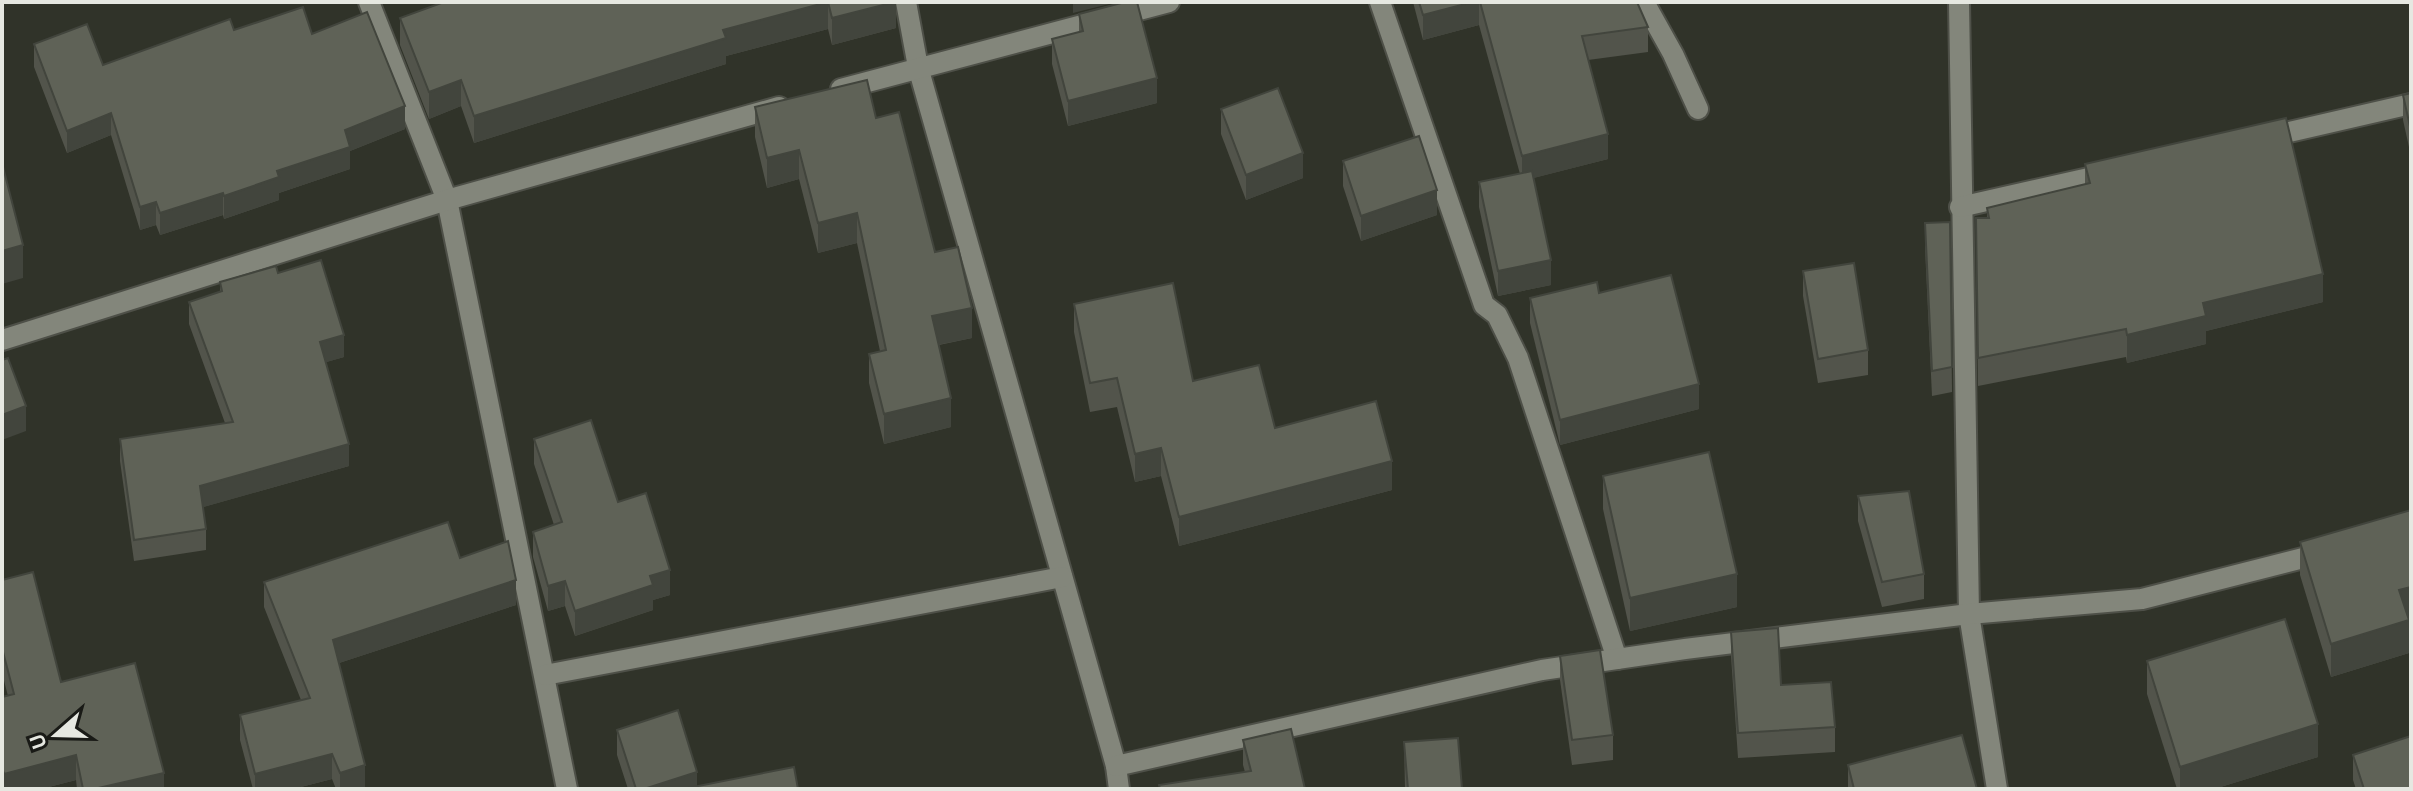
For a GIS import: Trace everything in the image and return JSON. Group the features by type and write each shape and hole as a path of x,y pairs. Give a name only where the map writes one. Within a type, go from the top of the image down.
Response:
{"street":[{"path":"369,2 447,200 567,789"},
{"path":"906,2 918,67 1116,766 1119,789"},
{"path":"827,93 1169,2"},
{"path":"1380,2 1484,305 1497,315 1518,358 1617,659"},
{"path":"1644,2 1673,54 1698,109"},
{"path":"1959,2 1969,614 1997,789"},
{"path":"2,340 447,200 797,102"},
{"path":"2240,143 2411,104"},
{"path":"1960,207 2131,168"},
{"path":"1116,766 1542,670 1969,614 2142,599 2340,549"},
{"path":"545,675 1062,577"}],"building":[{"path":"444,2 828,2 723,30 726,38 474,116 461,80 429,92 400,18"},
{"path":"828,2 895,2 832,18"},
{"path":"1125,2 1137,2 1157,78 1068,101 1052,39 1083,31 1079,14"},
{"path":"1419,2 1473,2 1423,15"},
{"path":"1480,2 1637,2 1648,27 1582,36 1608,134 1522,156"},
{"path":"303,7 312,34 367,12 405,106 345,130 350,147 277,171 279,177 160,213 156,202 140,207 111,113 67,131 34,44 87,24 103,65 230,19 234,30"},
{"path":"867,80 876,118 899,112 935,252 958,247 972,308 932,316 951,398 884,414 869,354 886,350 857,213 818,223 799,150 767,158 755,107"},
{"path":"1278,88 1303,153 1246,175 1221,109"},
{"path":"2411,93 2411,131 2403,95"},
{"path":"2286,118 2323,274 2203,303 2206,316 2127,335 2126,329 1978,358 1976,218 1989,218 1987,208 2090,183 2085,164"},
{"path":"1419,136 1437,190 1361,216 1343,161"},
{"path":"2,163 23,245 2,251"},
{"path":"1532,171 1551,260 1498,271 1479,182"},
{"path":"1950,222 1952,367 1932,371 1925,223"},
{"path":"321,260 344,335 320,342 349,444 200,486 206,529 134,540 120,439 233,422 189,302 222,291 220,282 276,266 278,273"},
{"path":"1854,263 1868,350 1818,359 1803,271"},
{"path":"1671,275 1699,384 1560,420 1530,298 1597,282 1599,293"},
{"path":"1173,283 1193,381 1259,365 1275,428 1376,401 1392,461 1179,517 1161,448 1135,454 1117,378 1090,383 1074,304"},
{"path":"8,358 26,406 2,415 2,360"},
{"path":"591,420 618,502 646,493 670,570 650,576 653,585 575,611 565,581 548,586 533,532 562,522 534,439"},
{"path":"1709,452 1737,574 1630,598 1603,476"},
{"path":"1909,491 1924,574 1882,582 1858,496"},
{"path":"2411,510 2411,587 2399,590 2409,620 2331,644 2300,542"},
{"path":"448,522 460,558 508,541 516,580 333,640 365,765 340,773 332,754 255,774 240,715 310,698 264,582"},
{"path":"33,572 61,682 135,663 164,773 83,789 76,755 4,774 2,697 14,694 2,648 2,580"},
{"path":"2285,619 2318,724 2180,767 2147,661"},
{"path":"1778,628 1781,685 1831,682 1835,727 1738,733 1731,632"},
{"path":"1600,650 1613,735 1572,740 1560,656"},
{"path":"678,710 697,772 636,789 617,730"},
{"path":"1291,729 1305,789 1160,789 1159,785 1251,771 1243,740"},
{"path":"1962,735 1977,789 1854,789 1848,765"},
{"path":"2411,736 2411,789 2364,789 2353,755"},
{"path":"1458,738 1462,789 1408,789 1404,742"},
{"path":"794,767 798,789 688,789 688,788"}]}
